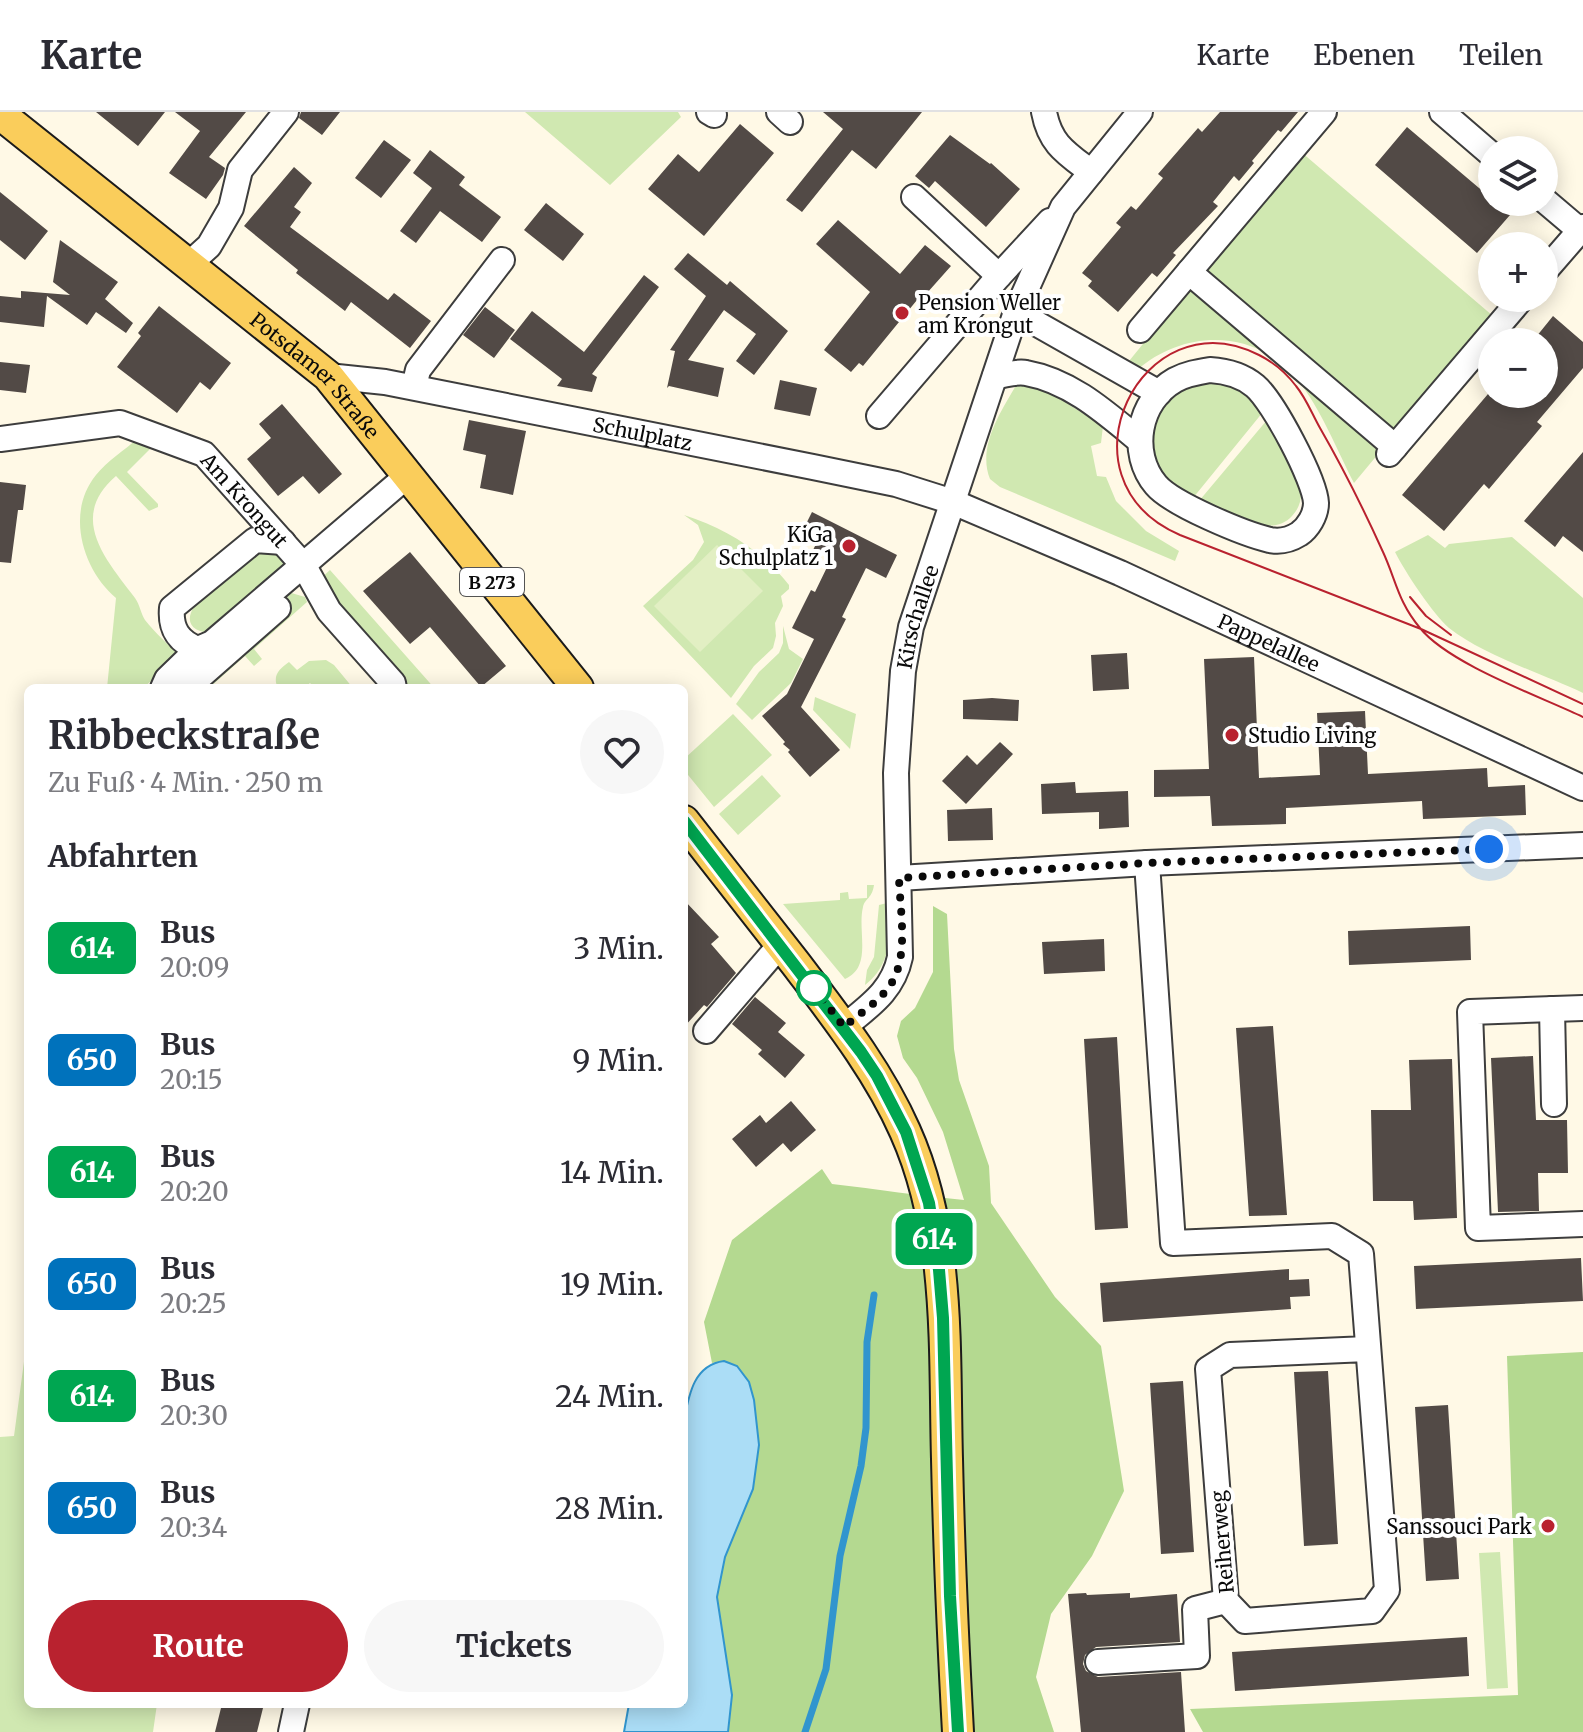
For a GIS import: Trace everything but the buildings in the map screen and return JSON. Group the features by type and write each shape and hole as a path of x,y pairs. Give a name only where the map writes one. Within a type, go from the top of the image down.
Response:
{"main road":[{"name":"Potsdamer Straße","path":"0,114 328,376 575,684"},
{"path":"688,834 844,1027 877,1076 906,1132 924,1183 943,1318 950,1596 958,1732"}],"street":[{"path":"189,264 209,246 231,208 240,170 286,112"},
{"path":"1044,112 1051,138 1091,172"},
{"name":"Kirschallee","path":"879,416 999,276 1063,207 1140,112"},
{"path":"1140,330 1324,112"},
{"path":"1442,112 1478,143"},
{"path":"914,197 999,276"},
{"name":"Kirschallee","path":"844,1027 890,987 897,973 901,931 896,773 903,671 911,627 1016,312 1063,207"},
{"path":"1558,211 1582,230 1558,257"},
{"path":"414,387 418,370 502,260"},
{"path":"1189,272 1392,451 1510,312"},
{"path":"1016,312 1159,393"},
{"path":"1210,370 1230,373 1255,386 1276,410 1313,489 1316,504 1312,519 1298,535 1290,539 1270,540 1184,507 1166,496 1154,483 1144,463 1140,441 1147,410 1159,393 1179,378 1210,370"},
{"path":"995,376 1023,372 1069,389 1095,404 1140,441"},
{"name":"Schulplatz","path":"328,376 414,387 882,481 953,502"},
{"name":"Am Krongut","path":"0,439 120,423 204,454 304,566 407,476"},
{"name":"Pappelallee","path":"953,502 1145,584 1583,788"},
{"path":"198,649 185,644 176,632 171,622 172,608 255,540 283,542"},
{"path":"165,684 198,649 212,643 304,566 329,611 393,684"},
{"path":"192,684 280,606 283,595 281,584"},
{"path":"899,878 1147,863 1583,845"},
{"name":"Reiherweg","path":"1147,863 1173,1243 1332,1236 1361,1254 1387,1590 1372,1611 1245,1621 1226,1601 1208,1369 1230,1355 1367,1349"},
{"path":"706,1031 780,945"},
{"path":"1583,1008 1470,1012 1478,1228 1583,1224"},
{"path":"1552,1009 1554,1104"},
{"path":"1098,1662 1197,1656 1195,1609 1226,1601"},
{"path":"291,1732 296,1708"}],"green space":[{"path":"525,112 678,112 681,117 610,185"},
{"path":"1300,151 1478,303 1478,312 1488,312 1493,316 1483,328 1478,328 1478,334 1354,483 1305,390 1280,362 1261,350 1219,340 1197,341 1176,347 1137,370 1125,366"},
{"path":"1210,382 1240,391 1263,412 1193,498 1173,487 1162,475 1156,464 1152,439 1159,414 1175,394 1187,387"},
{"path":"1017,384 1049,392 1103,426 1101,443 1091,446 1097,476 1106,477 1116,501 1146,531 1179,551 1175,561 1000,487 990,479 986,454 989,442 998,417"},
{"path":"1267,420 1288,454 1301,493 1299,505 1292,516 1268,526 1239,519 1199,501"},
{"path":"138,438 154,445 127,472 158,507 149,511 116,476 102,492 94,508 93,523 104,554 137,601 145,620 180,656 148,684 107,684 116,598 95,572 82,540 81,506 96,475"},
{"path":"684,515 742,542 767,561 789,585 781,596 783,606 775,623 773,648 754,666 731,698 643,606 693,560 704,542 698,525"},
{"path":"1428,535 1445,548 1449,544 1512,537 1583,598 1583,693 1479,647 1442,622 1395,552"},
{"path":"717,545 763,591 700,652 654,606"},
{"path":"260,548 270,548 286,566 213,633 195,629 190,617 195,605"},
{"path":"330,570 430,684 407,684 319,580"},
{"path":"288,592 305,597 307,602 254,649 262,659 254,666 245,656 214,684 199,684 287,601"},
{"path":"783,626 789,649 803,659 791,683 752,720 736,704 759,672 779,653 783,643"},
{"path":"326,660 350,684 277,684 282,667 289,662 297,670 309,661"},
{"path":"815,697 856,714 850,749 813,710"},
{"path":"733,714 772,755 714,807 688,775 688,755"},
{"path":"762,775 781,796 738,835 719,814"},
{"path":"867,885 874,885 863,907 859,966 845,979 783,904 840,900 840,893 848,892 849,899 867,898"},
{"path":"887,903 890,925 888,947 880,968 865,985 867,970 874,957 879,905"},
{"path":"933,906 947,914 954,1049 959,1080 989,1166 991,1203 1055,1297 1101,1346 1124,1491 1092,1556 1051,1614 1036,1677 1054,1732 728,1732 732,1695 717,1597 725,1557 753,1489 759,1445 754,1400 724,1361 712,1363 704,1322 732,1240 822,1169 832,1184 964,1200 943,1132 917,1078 903,1058 897,1036 901,1021 915,1008 933,972"},
{"name":"Sanssouci Park","path":"1583,1352 1583,1732 1203,1732 1190,1709 1518,1695 1507,1356"},
{"path":"24,1362 24,1708 156,1708 153,1732 0,1732 0,1437 14,1436"},
{"path":"1500,1552 1508,1688 1487,1689 1479,1553"}],"water":[{"path":"724,1361 737,1366 749,1382 759,1445 753,1489 725,1557 717,1597 732,1695 728,1732 624,1732 628,1708 688,1708 688,1403 699,1375"}],"waterway":[{"path":"805,1732 826,1669 840,1556 861,1466 866,1428 867,1342 874,1295"}],"tram line":[{"path":"1583,704 1421,629 1180,535 1142,509 1121,475 1117,438 1127,402 1149,371 1179,350 1217,343 1259,355 1274,365 1306,401 1368,521 1402,600 1420,628 1434,641 1452,654 1473,666 1583,717"},
{"path":"1410,597 1426,616 1451,635"}],"bus line":[{"name":"614","path":"688,826 844,1027 877,1076 906,1132 924,1183 939,1270 943,1318 950,1596 958,1732"}],"place":[{"name":"Pension Weller am Krongut","path":"902,313"},
{"name":"KiGa Schulplatz 1","path":"849,546"},
{"name":"Studio Living","path":"1232,735"},
{"name":"Sanssouci Park","path":"1548,1526"}],"route":[{"path":"814,988 844,1027 890,987 900,957 899,878 1147,863 1489,849"}]}
